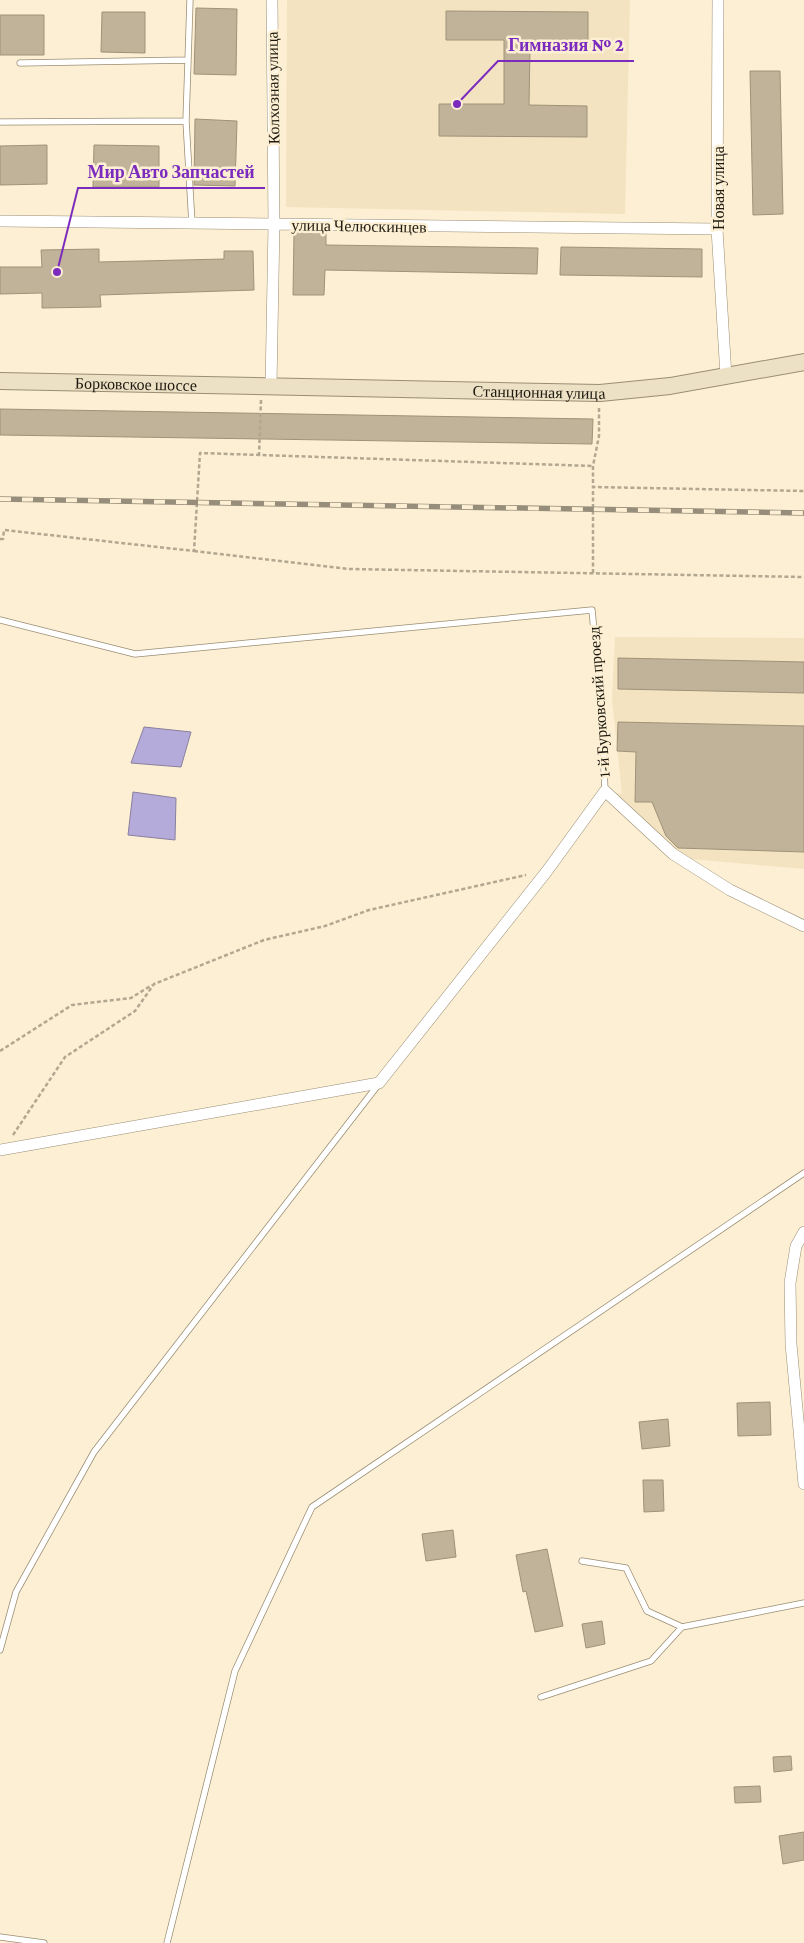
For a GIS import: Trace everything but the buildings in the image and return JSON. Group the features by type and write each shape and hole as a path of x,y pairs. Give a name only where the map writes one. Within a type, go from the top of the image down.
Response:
{"main road":[{"name":"Станционная улица","path":"266,386 598,392 670,386 804,362"},
{"name":"Борковское шоссе","path":"0,381 266,386"}],"street":[{"name":"Колхозная улица","path":"266,386 274,225 272,0"},
{"name":"Новая улица","path":"718,0 717,229 726,376"},
{"name":"улица Челюскинцев","path":"0,221 717,229"},
{"path":"2,1150 379,1084 548,871 605,791"},
{"name":"1-й Бурковский проезд","path":"605,791 673,854 730,890 804,926"},
{"path":"804,1232 796,1246 790,1283 791,1344 804,1484"}],"lane":[{"path":"190,0 186,121 192,224"},
{"path":"20,63 188,60"},
{"path":"0,122 186,121"},
{"name":"1-й Бурковский проезд","path":"0,620 135,654 592,610 601,706 605,791"},
{"path":"0,1650 16,1592 94,1452 379,1084"},
{"path":"167,1943 235,1671 312,1507 804,1173"},
{"path":"582,1561 626,1568 646,1610 682,1627 804,1603"},
{"path":"541,1697 651,1661 682,1627"},
{"path":"0,1936 44,1943"}],"path":[{"path":"259,456 266,386"},
{"path":"593,573 593,466 599,436 598,392"},
{"path":"194,551 200,453 593,466"},
{"path":"593,487 804,491"},
{"path":"0,539 3,539 4,530 349,569 804,577"},
{"path":"0,1052 72,1005 130,998 154,984 264,940 325,926 369,910 548,871"},
{"path":"2,1150 65,1057 135,1011 154,984"}],"shaded area":[{"path":"287,0 630,0 625,214 286,207"},
{"path":"615,637 804,638 804,869 679,858 605,791 622,794 612,699"},
{"path":"144,727 191,732 181,767 131,763"},
{"path":"133,792 176,798 175,840 128,835"}],"railway":[{"path":"0,499 804,513"}],"place":[{"name":"Гимназия № 2","path":"457,104"},
{"name":"Мир Авто Запчастей","path":"57,272"}]}
